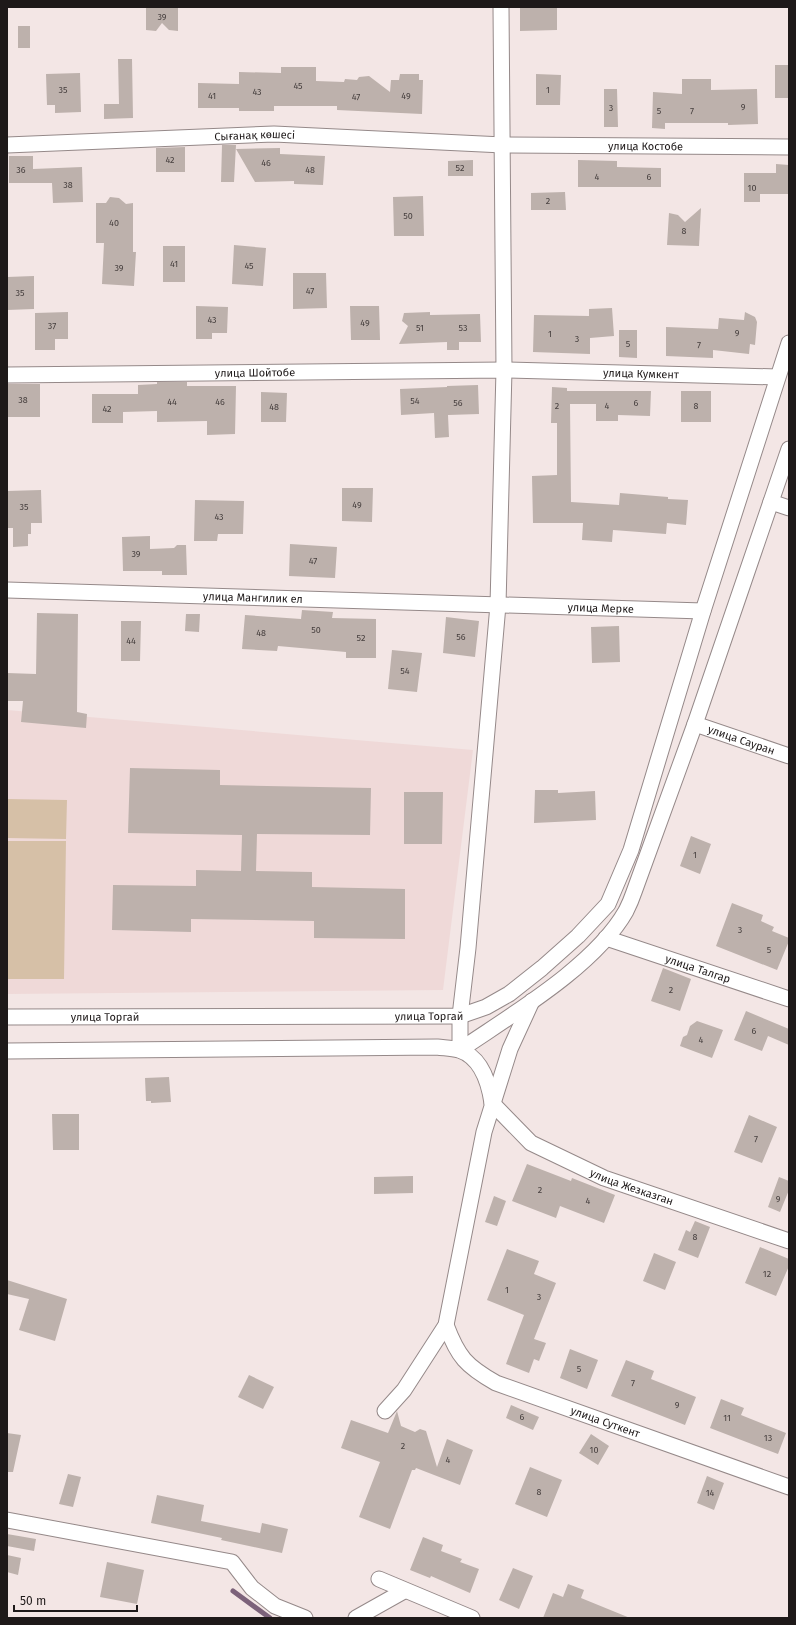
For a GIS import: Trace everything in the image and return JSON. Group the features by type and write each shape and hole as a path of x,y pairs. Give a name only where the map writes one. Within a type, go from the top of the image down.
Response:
{"street":[{"path":"501,7 504,370 498,605 468,948 460,1016 486,1006 509,994 542,968 578,936 608,904 631,850 703,611 789,342"},
{"name":"Сығанақ көшесі","path":"7,145 274,134 503,145"},
{"name":"улица Костобе","path":"503,145 789,147"},
{"name":"улица Шойтобе","path":"7,375 504,370"},
{"name":"улица Кумкент","path":"504,370 777,377"},
{"path":"460,1050 578,966 606,938 626,911 695,724 789,449"},
{"path":"771,502 789,508"},
{"name":"улица Мангилик ел","path":"7,590 498,605"},
{"name":"улица Мерке","path":"498,605 703,611"},
{"name":"улица Сауран","path":"695,724 789,756"},
{"name":"улица Талгар","path":"606,938 789,999"},
{"path":"385,1411 404,1390 446,1325 484,1132 510,1049 532,1000"},
{"name":"улица Торгай","path":"7,1017 460,1016 460,1050"},
{"path":"7,1051 429,1047 460,1050 473,1058 483,1071 489,1084 492,1103"},
{"name":"улица Жезказган","path":"492,1103 531,1143 604,1178 789,1241"},
{"name":"улица Суткент","path":"446,1325 453,1344 464,1361 475,1371 496,1383 789,1487"},
{"path":"7,1520 232,1562 252,1588 275,1606 305,1618"},
{"path":"379,1579 472,1618"},
{"path":"356,1618 404,1590"}],"shaded area":[{"path":"7,710 473,750 443,990 7,994"},
{"path":"7,799 67,800 66,839 7,838"},
{"path":"7,841 66,841 64,979 7,979"}],"building":[{"path":"146,7 178,7 178,31 169,30 162,23 156,31 146,30"},
{"path":"520,7 557,7 557,30 520,31"},
{"path":"18,26 30,26 30,48 18,48"},
{"path":"118,59 132,59 133,118 104,119 104,104 119,104"},
{"path":"775,65 789,65 789,98 775,98"},
{"path":"281,67 316,67 316,81 344,82 345,79 357,80 359,77 369,76 390,92 391,80 399,80 400,74 419,74 419,80 423,80 422,114 337,110 337,106 274,106 274,111 239,111 239,108 198,108 198,83 239,84 239,72 281,73"},
{"path":"80,73 81,112 55,113 55,105 47,105 46,74"},
{"path":"536,74 561,75 560,105 536,105"},
{"path":"682,79 711,79 711,90 757,89 758,124 728,125 728,123 665,123 665,129 652,128 653,92 682,94"},
{"path":"604,89 617,89 618,127 604,127"},
{"path":"222,145 236,145 234,182 221,182"},
{"path":"185,147 185,172 156,172 156,148"},
{"path":"280,148 280,154 325,156 323,185 294,184 294,181 255,182 236,149"},
{"path":"9,156 33,156 33,169 82,167 83,202 53,203 52,183 9,183"},
{"path":"473,160 473,176 448,176 448,161"},
{"path":"578,160 617,161 617,167 661,168 661,187 578,187"},
{"path":"776,164 789,165 789,194 760,194 760,202 744,202 744,173 776,173"},
{"path":"565,192 566,210 531,210 531,193"},
{"path":"423,196 424,236 394,236 393,197"},
{"path":"110,197 119,198 126,204 133,203 133,252 136,252 134,286 102,284 104,243 96,243 96,203 106,203"},
{"path":"701,208 699,246 667,245 669,213 678,215 685,222"},
{"path":"234,245 266,248 263,286 232,284"},
{"path":"163,246 185,246 185,282 163,282"},
{"path":"293,273 326,273 327,308 293,309"},
{"path":"34,276 34,309 7,310 7,277"},
{"path":"196,306 228,307 227,333 212,333 212,339 196,339"},
{"path":"350,306 379,306 380,340 351,340"},
{"path":"612,308 614,336 590,338 590,354 533,352 534,315 589,316 589,309"},
{"path":"68,312 68,339 55,339 55,350 35,350 35,313"},
{"path":"430,312 430,315 480,314 481,342 459,342 459,350 447,350 447,342 399,344 408,326 402,321 404,313"},
{"path":"745,312 755,317 757,322 755,345 750,344 749,354 713,350 713,358 666,356 666,327 718,329 719,318 744,320"},
{"path":"619,330 637,330 637,358 619,357"},
{"path":"157,382 187,382 187,386 236,386 235,434 207,435 207,421 157,422 157,411 123,412 123,423 92,423 92,394 138,394 138,385 157,384"},
{"path":"7,384 40,384 40,417 7,417"},
{"path":"478,385 479,414 448,415 449,437 435,438 434,413 401,415 400,389"},
{"path":"552,387 567,388 567,391 651,391 650,416 618,415 618,421 596,421 596,404 570,404 571,502 619,505 620,493 688,500 686,525 667,523 666,534 613,530 612,542 582,540 583,523 533,523 532,476 557,475 557,423 551,423"},
{"path":"681,391 711,391 711,422 681,422"},
{"path":"261,392 287,393 286,422 261,422"},
{"path":"342,488 373,488 372,522 342,521"},
{"path":"41,490 42,523 31,523 31,534 28,534 28,546 13,547 13,528 7,528 7,491"},
{"path":"195,500 244,501 243,534 218,534 217,541 194,541"},
{"path":"150,536 150,549 174,548 177,545 186,545 187,575 162,575 162,571 123,571 122,537"},
{"path":"290,544 337,547 335,578 289,576"},
{"path":"302,610 333,612 332,618 376,619 376,658 346,658 346,652 278,646 277,651 242,649 245,615 301,619"},
{"path":"37,613 78,614 77,712 87,714 86,728 21,722 23,701 7,701 7,673 36,674"},
{"path":"186,614 200,614 199,632 185,631"},
{"path":"446,617 479,621 475,657 443,653"},
{"path":"121,621 141,621 140,661 121,661"},
{"path":"619,626 620,662 592,663 591,627"},
{"path":"392,650 422,653 417,692 388,689"},
{"path":"130,768 220,770 220,785 371,788 370,835 257,834 256,871 312,872 312,887 405,889 405,939 314,938 314,921 191,919 191,932 112,930 113,885 196,886 196,870 241,871 242,835 128,833"},
{"path":"535,790 558,790 558,793 595,791 596,820 534,823"},
{"path":"404,792 443,792 442,844 404,844"},
{"path":"691,836 711,844 700,874 680,866"},
{"path":"732,903 763,915 761,921 774,927 772,931 789,938 777,970 716,946"},
{"path":"663,968 691,979 680,1011 651,1001"},
{"path":"746,1011 789,1029 789,1045 768,1036 762,1051 734,1040"},
{"path":"697,1021 723,1030 712,1058 680,1046 683,1037 687,1035 690,1026"},
{"path":"169,1077 171,1102 151,1103 151,1101 146,1101 145,1078"},
{"path":"52,1114 79,1114 79,1150 53,1150"},
{"path":"749,1115 777,1127 762,1163 734,1152"},
{"path":"527,1164 571,1181 572,1178 615,1195 604,1223 560,1206 556,1218 512,1201"},
{"path":"413,1176 413,1193 374,1194 374,1177"},
{"path":"779,1177 789,1181 789,1190 780,1212 768,1207"},
{"path":"494,1196 506,1201 497,1226 485,1222"},
{"path":"695,1221 710,1227 698,1258 678,1250 686,1230 690,1232"},
{"path":"760,1247 789,1259 789,1266 776,1296 745,1283"},
{"path":"507,1249 539,1261 534,1274 556,1283 534,1339 546,1343 539,1361 534,1359 529,1373 506,1364 524,1315 487,1300"},
{"path":"654,1253 676,1262 665,1290 643,1281"},
{"path":"7,1280 67,1299 55,1341 19,1330 29,1299 7,1294"},
{"path":"570,1349 598,1360 587,1389 560,1378"},
{"path":"626,1360 654,1371 651,1379 696,1397 685,1425 611,1396"},
{"path":"249,1375 274,1387 263,1409 238,1397"},
{"path":"721,1399 744,1408 741,1415 786,1433 778,1454 710,1428"},
{"path":"511,1405 539,1417 533,1430 506,1418"},
{"path":"397,1411 401,1426 415,1432 420,1429 426,1431 437,1467 447,1439 473,1450 460,1485 416,1468 415,1470 412,1470 390,1529 359,1517 380,1462 341,1448 351,1420 388,1433"},
{"path":"7,1433 21,1435 13,1472 7,1472"},
{"path":"591,1434 609,1446 598,1465 579,1453"},
{"path":"530,1467 562,1480 547,1517 515,1504"},
{"path":"68,1474 81,1477 73,1507 59,1504"},
{"path":"707,1476 724,1483 714,1510 697,1503"},
{"path":"157,1495 204,1505 201,1521 260,1533 262,1523 288,1529 282,1553 221,1540 222,1538 151,1523"},
{"path":"7,1534 36,1539 34,1551 7,1546"},
{"path":"423,1537 443,1545 441,1551 462,1559 460,1562 479,1569 470,1593 431,1576 430,1578 410,1570"},
{"path":"7,1555 21,1558 18,1575 7,1572"},
{"path":"107,1562 144,1570 137,1604 100,1597"},
{"path":"513,1568 533,1576 519,1609 499,1600"},
{"path":"568,1584 584,1590 581,1598 630,1618 543,1618 553,1593 563,1597"}],"waterway":[{"path":"233,1591 270,1618"}]}
